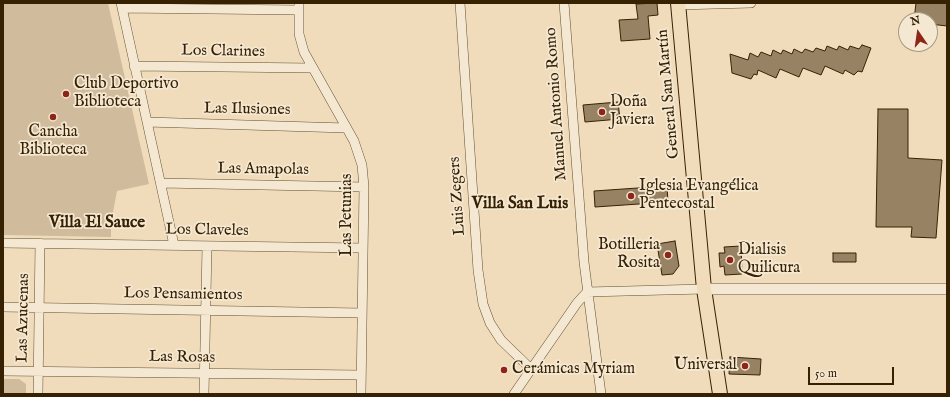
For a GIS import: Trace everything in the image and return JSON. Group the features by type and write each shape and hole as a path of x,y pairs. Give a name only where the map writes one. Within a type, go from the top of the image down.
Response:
{"main road":[{"name":"General San Martín","path":"678,4 704,289 720,394"}],"street":[{"name":"Luis Zegers","path":"460,3 478,270 483,304 490,323 498,335 531,369"},
{"name":"Manuel Antonio Romo","path":"564,3 584,262 601,394"},
{"name":"General San Martín","path":"678,4 750,3"},
{"path":"174,245 121,6 299,6"},
{"name":"Las Petunias","path":"299,6 299,34 301,44 312,68 346,128 360,157 364,176 361,394"},
{"name":"Los Clarines","path":"134,66 312,68"},
{"name":"Las Ilusiones","path":"147,122 346,128"},
{"name":"Las Amapolas","path":"161,183 364,187"},
{"name":"Los Claveles","path":"3,243 363,248"},
{"name":"Las Azucenas","path":"38,394 40,243"},
{"path":"204,394 207,246"},
{"path":"514,394 577,303 587,292 704,289 947,288"},
{"name":"Los Pensamientos","path":"3,308 362,313"},
{"name":"Las Rosas","path":"3,371 361,375"}],"shaded area":[{"name":"Club Deportivo Biblioteca","path":"3,3 108,3 149,184 117,191 111,223 111,237 3,235"},
{"path":"3,379 19,379 26,384 26,394 3,394"}],"building":[{"path":"657,3 658,15 648,16 650,39 621,41 619,20 638,19 636,4"},
{"path":"916,3 947,3 947,26 938,25 938,12 915,12"},
{"path":"862,45 871,48 862,72 858,71 854,75 845,70 843,74 825,66 821,75 803,68 799,77 780,69 776,78 758,70 757,75 754,74 751,79 732,73 730,54 748,60 750,53 758,57 761,52 771,56 773,50 781,54 783,50 792,54 794,49 802,53 805,49 813,52 816,48 825,51 827,46 837,50 839,46 848,50 850,46 859,49"},
{"name":"Doña Javiera","path":"618,102 620,119 585,122 583,105"},
{"path":"878,109 908,109 908,158 942,160 936,238 911,237 912,227 876,227"},
{"name":"Iglesia Evangélica Pentecostal","path":"667,186 668,202 595,207 594,191"},
{"name":"Botilleria Rosita","path":"675,241 679,266 673,274 662,275 657,244"},
{"name":"Dialisis Quilicura","path":"741,246 742,274 725,275 724,266 720,267 719,253 725,253 724,247"},
{"path":"833,253 856,253 856,262 833,262"},
{"name":"Universal","path":"730,357 761,359 760,375 729,374"}],"place":[{"name":"Club Deportivo Biblioteca","path":"66,94"},
{"name":"Doña Javiera","path":"602,112"},
{"name":"Cancha Biblioteca","path":"53,117"},
{"name":"Iglesia Evangélica Pentecostal","path":"631,196"},
{"name":"Botilleria Rosita","path":"668,255"},
{"name":"Dialisis Quilicura","path":"730,260"},
{"name":"Universal","path":"745,366"},
{"name":"Cerámicas Myriam","path":"504,370"}],"district":[{"name":"Villa San Luis","path":"520,205"},
{"name":"Villa El Sauce","path":"97,224"}]}
